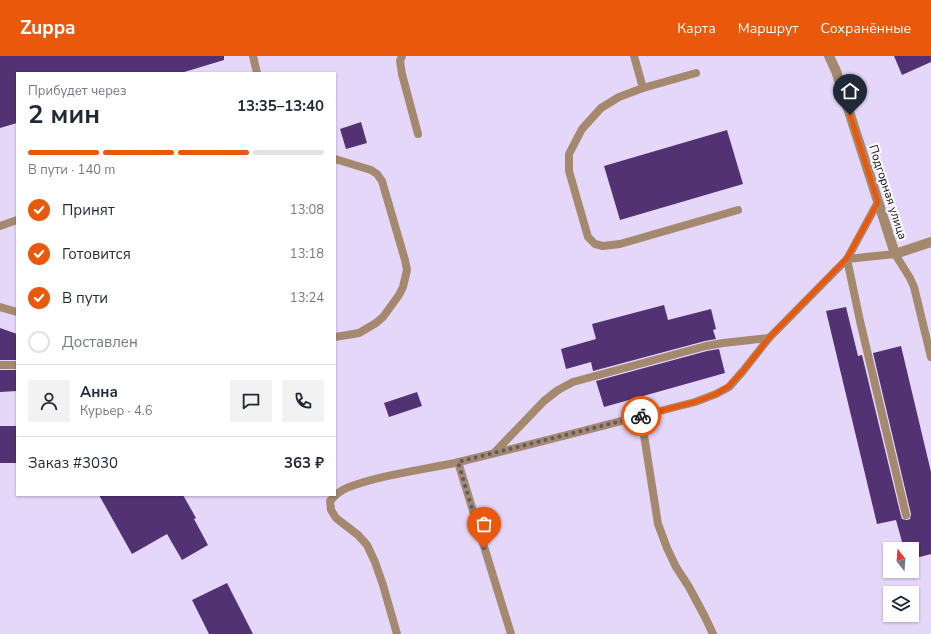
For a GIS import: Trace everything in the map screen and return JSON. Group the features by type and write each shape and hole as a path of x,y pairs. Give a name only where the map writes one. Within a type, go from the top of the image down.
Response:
{"street":[{"name":"Подгорная улица","path":"829,56 836,71 895,254 931,242"}],"lane":[{"path":"252,56 257,72"},
{"path":"402,56 400,60 402,74 418,134"},
{"path":"634,56 643,88"},
{"path":"696,73 643,88 619,97 601,108 582,130 569,154 570,171 588,237 595,244 603,246 620,244 738,210"},
{"path":"336,159 371,170 382,180 407,270 403,287 399,295 376,324 359,333 336,337"},
{"path":"336,494 348,487 375,479 458,462 695,402 716,394 729,386 769,338 847,258 878,202"},
{"path":"0,226 16,220"},
{"path":"847,258 895,254 914,287 931,357"},
{"path":"847,258 906,515"},
{"path":"0,307 16,312"},
{"path":"494,453 544,401 558,390 573,382 706,346 769,338"},
{"path":"0,365 16,365"},
{"path":"641,416 658,524 676,567 692,593 713,634"},
{"path":"458,462 511,634"},
{"path":"334,496 330,501 331,510 336,518 358,535 367,545 375,562 383,584 397,634"}],"building":[{"path":"0,56 224,56 224,60 184,72 16,72 16,123 0,128"},
{"path":"894,56 931,56 931,62 902,75"},
{"path":"361,122 367,143 346,149 340,129"},
{"path":"727,130 743,184 620,220 604,166"},
{"path":"664,305 668,320 711,309 716,329 713,330 716,339 593,371 591,362 566,369 561,349 596,339 592,324"},
{"path":"846,307 858,356 862,355 901,516 902,519 907,520 910,519 911,514 873,353 901,346 931,472 931,554 919,557 919,542 902,542 896,520 877,524 826,311"},
{"path":"0,328 16,334 16,360 0,360"},
{"path":"719,349 725,373 604,407 596,381"},
{"path":"0,370 16,370 16,391 0,392"},
{"path":"417,392 422,406 389,417 384,403"},
{"path":"0,426 16,426 16,463 0,463"},
{"path":"100,496 184,496 196,518 194,519 208,545 182,560 167,534 132,554"},
{"path":"227,583 253,634 209,634 192,600"}],"way so far":[{"path":"484,548 458,462 641,416"}],"route":[{"path":"641,416 695,402 716,394 729,386 769,338 847,258 878,202 850,115"}]}
